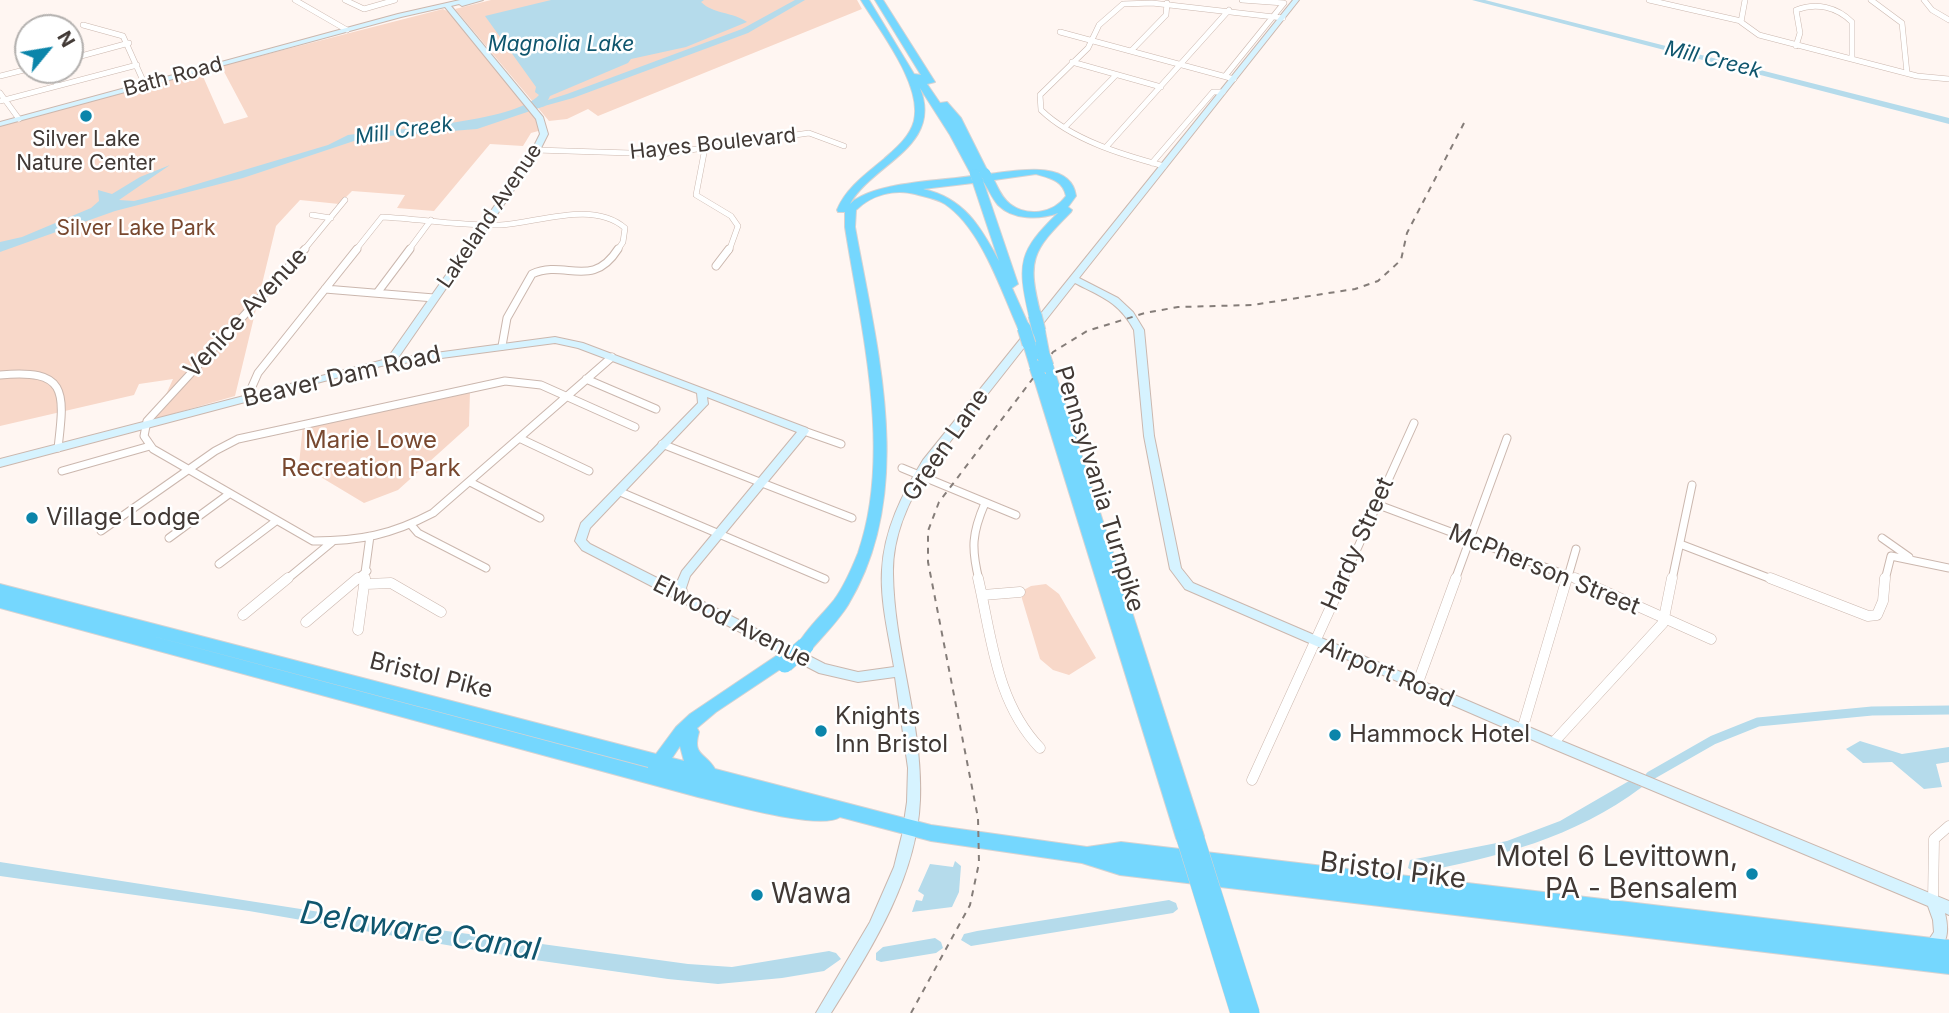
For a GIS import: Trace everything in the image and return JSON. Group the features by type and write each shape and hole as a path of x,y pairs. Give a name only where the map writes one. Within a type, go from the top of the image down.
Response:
{"highway":[{"name":"Pennsylvania Turnpike","path":"867,0 982,176"},
{"path":"802,644 832,606 853,571 863,543 871,500 875,445 873,400 841,217 846,200 909,140 921,112 909,76 867,0"},
{"name":"Pennsylvania Turnpike","path":"879,0 944,104 982,176 1030,320 1041,367 1190,837 1251,1013"},
{"path":"844,231 845,214 849,204 873,191 1024,170 1059,174 1071,183 1076,195 1071,205 1036,241 1027,257 1030,320"},
{"path":"564,735 602,739 643,749 685,732 782,662 845,598 861,566 872,530 879,477 880,420 849,215 861,199 891,190 1036,172 1062,179 1070,188 1071,196 1064,206 1050,213 1020,212 1004,205 982,176"},
{"path":"891,190 932,195 960,211 1030,320"},
{"name":"Bristol Pike","path":"0,590 802,796 849,813 911,828 1082,854 1120,866 1949,965"},
{"name":"Bristol Pike","path":"0,602 658,778 796,811 849,813"},
{"path":"658,778 685,732"},
{"path":"685,732 691,756 714,774"},
{"name":"Pennsylvania Turnpike","path":"1190,837 1239,1013"},
{"name":"Bristol Pike","path":"1082,854 1121,851 1940,948"}],"street":[{"path":"295,0 347,30"},
{"path":"345,0 364,9 383,6 395,0"},
{"path":"449,2 467,0"},
{"path":"449,2 480,0"},
{"path":"1164,166 1107,146 1065,127 1044,114 1039,101 1043,92 1091,40 1099,25 1123,4 1167,2 1279,17 1284,3 1242,0"},
{"name":"Green Lane","path":"823,1013 891,896 911,828 914,768 889,595 888,561 900,512 919,475 1223,92 1230,77 1296,0"},
{"path":"1649,0 1741,21 1755,33 1796,46 1907,73 1949,79"},
{"path":"1737,0 1745,1 1741,21"},
{"path":"1871,0 1902,23 1907,73"},
{"path":"1924,0 1932,10 1949,20"},
{"name":"Bath Road","path":"347,30 449,2"},
{"name":"Bath Road","path":"0,124 449,2"},
{"name":"Lakeland Avenue","path":"390,362 537,150 545,130 531,106 449,2"},
{"path":"1131,51 1166,15 1167,2"},
{"path":"383,6 395,17"},
{"path":"1796,46 1800,33 1796,10 1812,6 1829,8 1846,15 1852,22 1852,59"},
{"path":"1107,146 1229,10"},
{"path":"84,25 122,35 129,43 145,85"},
{"path":"1060,32 1230,77"},
{"path":"84,55 129,43"},
{"path":"1072,62 1161,87"},
{"path":"2,101 137,65"},
{"path":"1065,127 1116,75"},
{"path":"1152,163 1213,92 1223,92"},
{"path":"0,93 2,101 19,119"},
{"path":"1186,123 1196,126"},
{"name":"Hayes Boulevard","path":"537,150 638,155 809,133 826,137 844,146"},
{"path":"705,148 707,160 695,186 696,195 731,216 738,226 727,255 716,267"},
{"name":"Venice Avenue","path":"145,425 345,200"},
{"path":"312,215 331,218"},
{"path":"247,398 258,373 382,217 507,225 564,215 600,217 620,224 625,235 614,257 603,267 582,274 546,270 533,273 504,320 502,346"},
{"path":"377,293 431,220"},
{"name":"Airport Road","path":"1073,279 1115,300 1129,314 1139,330 1149,436 1163,509 1180,577 1189,586 1208,597 1949,908"},
{"path":"325,289 434,298"},
{"name":"Beaver Dam Road","path":"0,463 390,362 564,340 841,444"},
{"path":"145,425 144,436 150,446 188,470 303,538 332,542 412,526 433,513 612,357"},
{"path":"0,375 36,375 50,380 60,389 64,402 58,448"},
{"path":"586,379 656,409"},
{"path":"101,531 223,446 249,435 505,381 534,383 635,427"},
{"path":"701,391 703,404 618,491 825,579"},
{"name":"Hardy Street","path":"1252,780 1414,423"},
{"path":"683,597 680,588 682,580 804,431"},
{"path":"519,438 589,471"},
{"path":"1417,685 1507,438"},
{"path":"662,444 852,518"},
{"path":"62,471 150,446"},
{"path":"902,468 1016,515"},
{"path":"470,482 540,518"},
{"path":"1553,743 1659,629 1664,618 1692,485"},
{"name":"Elwood Avenue","path":"618,491 581,533 580,541 586,547 833,673 858,677 900,671"},
{"path":"169,538 229,494"},
{"path":"985,503 977,518 972,540 1007,703 1021,729 1040,748"},
{"name":"McPherson Street","path":"1376,504 1568,576 1711,639"},
{"path":"219,564 276,521"},
{"path":"412,526 418,533 486,568"},
{"path":"358,630 366,584 370,536"},
{"path":"1882,538 1914,561"},
{"path":"243,615 332,542"},
{"path":"1680,544 1868,616 1879,613 1890,557 1949,568"},
{"path":"1522,730 1576,550"},
{"path":"306,622 367,571"},
{"path":"366,584 391,583 441,612"},
{"path":"983,595 1020,592"},
{"path":"1940,948 1942,932 1933,902 1934,839 1949,826"}],"green space":[{"path":"491,0 857,0 862,9 598,116 588,109 567,119 549,121 455,9"},
{"name":"Silver Lake Park","path":"443,9 449,12 534,116 542,130 531,133 523,146 490,144 434,211 397,208 405,195 352,191 339,204 300,200 276,226 235,396 155,419 173,379 139,384 134,395 0,426 0,126 201,72 224,124 248,117 221,66"},
{"name":"Marie Lowe Recreation Park","path":"470,391 469,426 398,490 364,503 299,464 303,425"},
{"path":"1046,584 1059,594 1096,658 1069,675 1053,670 1040,659 1020,592 1031,586"}],"water":[{"name":"Magnolia Lake","path":"551,0 704,0 701,2 711,9 747,22 686,47 631,59 628,63 550,96 545,106 477,129 363,138 243,178 115,211 0,252 0,242 22,237 91,208 99,201 98,190 112,194 140,177 170,165 119,200 134,201 177,190 328,145 348,135 479,118 526,104 539,95 535,92 536,87 485,16"},
{"path":"1860,741 1902,754 1949,747 1949,762 1936,764 1942,787 1924,789 1892,762 1863,763 1846,749"},
{"path":"1629,781 1642,787 1590,820 1562,832 1476,860 1416,873 1408,868 1410,860 1507,841 1560,821"},
{"path":"955,861 961,866 959,892 952,907 912,912 916,900 922,901 924,895 918,891 930,864 953,867"},
{"path":"0,862 403,925 688,964 732,967 829,951 836,953 841,959 824,971 782,978 718,984 668,979 528,959 249,911 0,876"},
{"path":"1169,900 1176,903 1178,909 1173,913 971,946 961,940 964,934 977,931"},
{"path":"935,938 941,942 943,948 936,953 881,962 876,960 876,953 883,947"}],"waterway":[{"name":"Mill Creek","path":"530,107 570,96 745,31 801,0"},
{"name":"Mill Creek","path":"1476,0 1949,121"},
{"name":"Delaware Canal","path":"1650,776 1713,740 1758,722 1872,711 1949,710"}],"railway":[{"path":"911,1013 970,905 979,863 978,818 928,562 928,531 939,502 1053,352 1087,331 1145,313 1178,307 1252,305 1355,289 1378,281 1401,260 1407,233 1464,123"}],"place":[{"name":"Silver Lake Nature Center","path":"86,116"},
{"name":"Village Lodge","path":"32,518"},
{"name":"Knights Inn Bristol","path":"821,731"},
{"name":"Hammock Hotel","path":"1335,735"},
{"name":"Motel 6 Levittown, PA - Bensalem","path":"1752,874"},
{"name":"Wawa","path":"757,895"}]}
